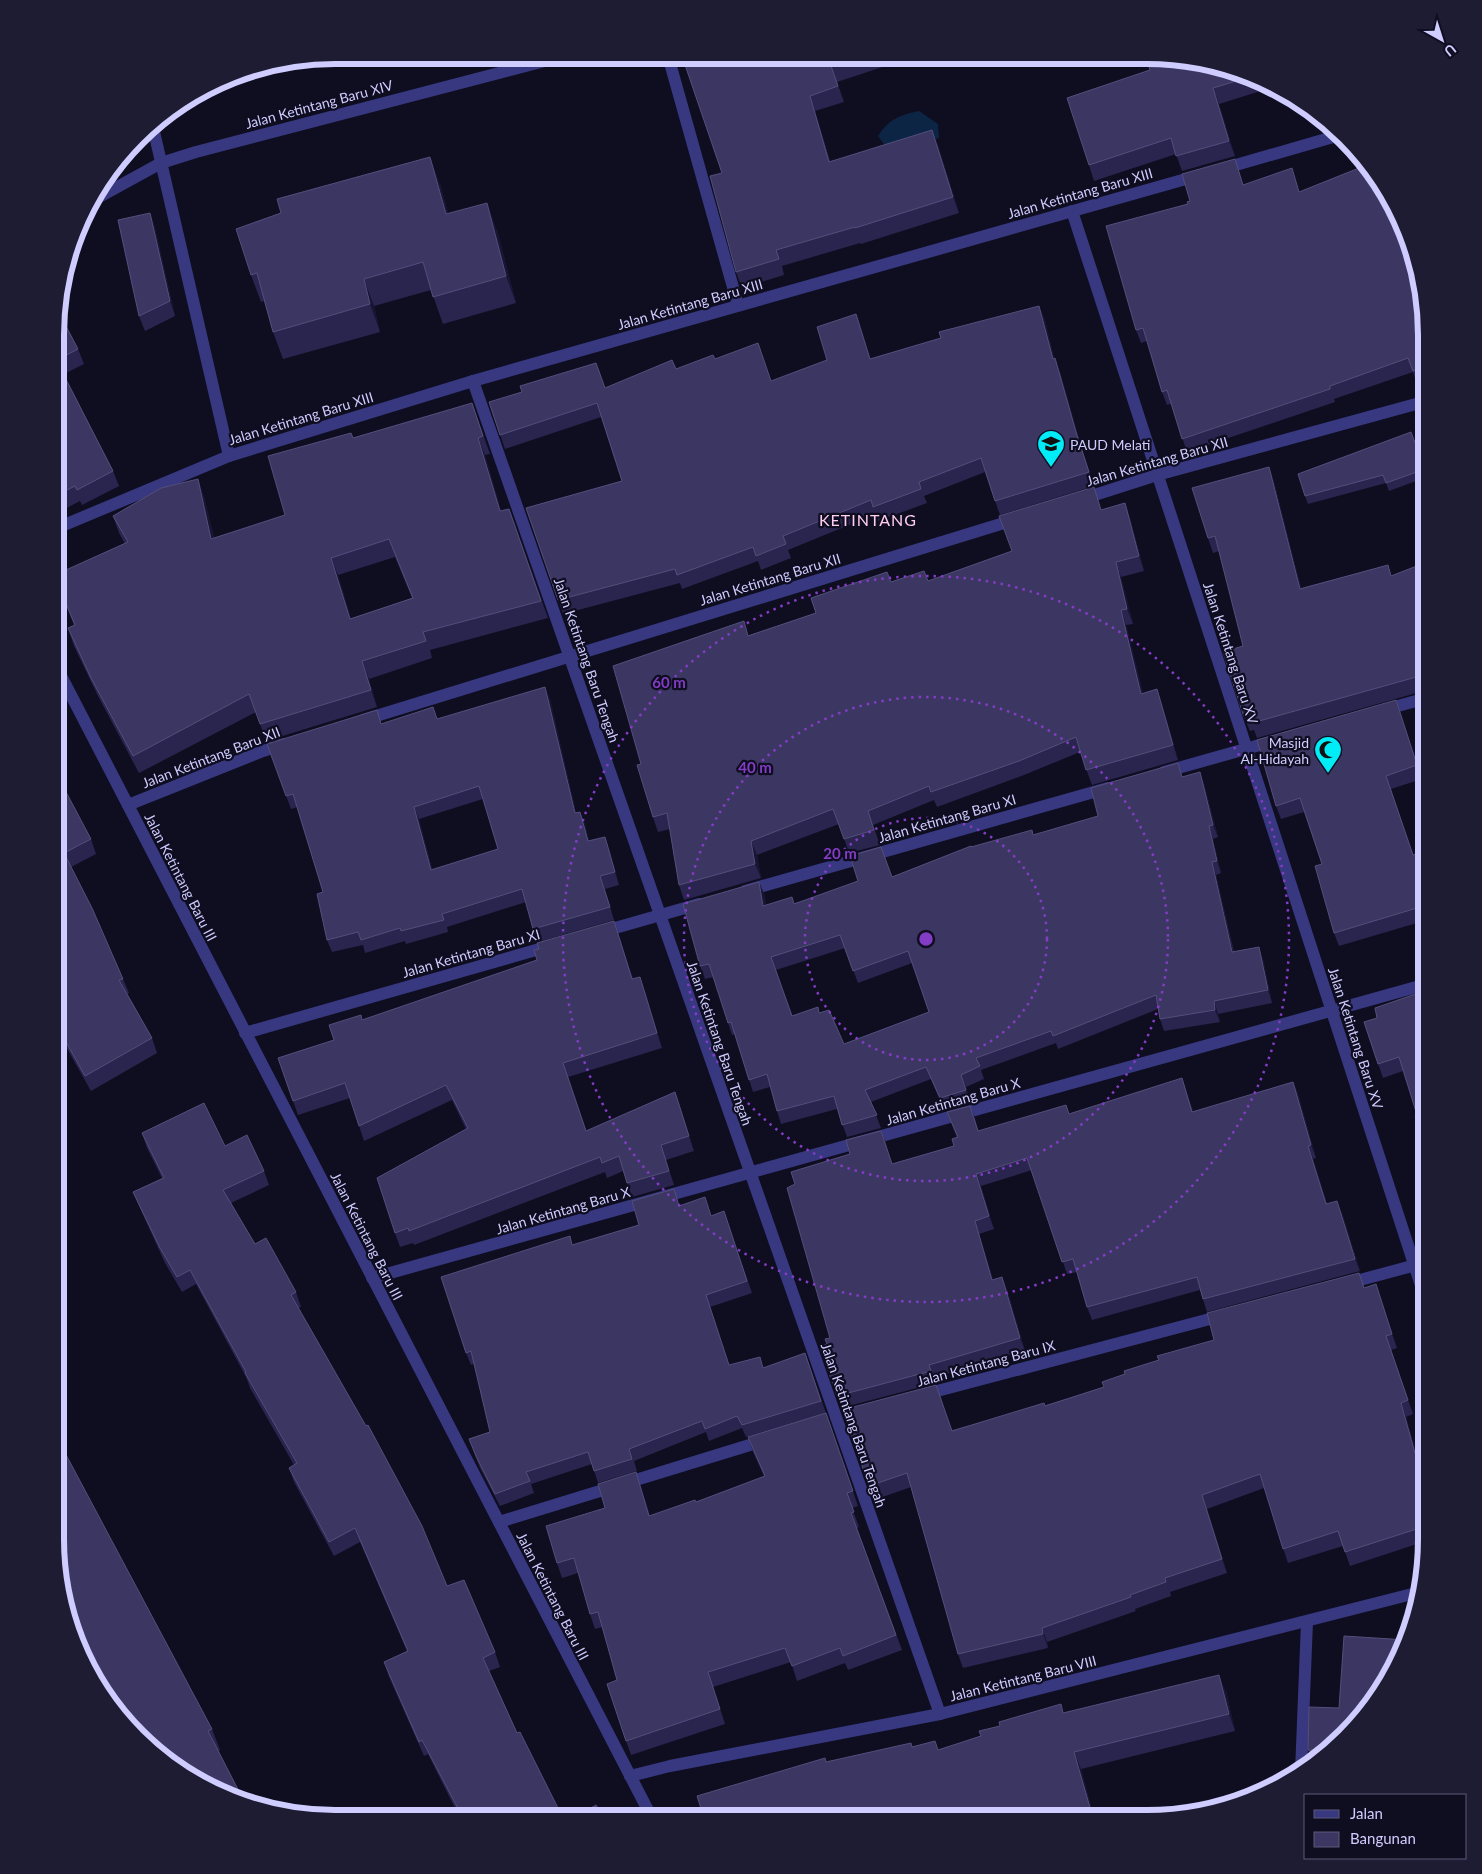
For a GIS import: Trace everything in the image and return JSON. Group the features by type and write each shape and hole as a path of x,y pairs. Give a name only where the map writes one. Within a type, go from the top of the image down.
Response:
{"street":[{"name":"Jalan Ketintang Baru XIV","path":"102,195 161,163 234,141 533,64"},
{"path":"670,64 738,306"},
{"path":"154,133 229,456"},
{"name":"Jalan Ketintang Baru XIII","path":"64,525 229,456 473,381 1333,137"},
{"name":"Jalan Ketintang Baru XV","path":"1072,211 1331,1011 1418,1258"},
{"name":"Jalan Ketintang Baru Tengah","path":"473,381 940,1714"},
{"name":"Jalan Ketintang Baru XII","path":"1072,502 1157,475 1418,403"},
{"name":"Jalan Ketintang Baru XII","path":"346,725 1025,516"},
{"name":"Jalan Ketintang Baru III","path":"64,682 648,1810"},
{"path":"1370,714 1418,701"},
{"path":"1151,776 1284,738"},
{"name":"Jalan Ketintang Baru XII","path":"128,805 263,751 300,739"},
{"name":"Jalan Ketintang Baru XI","path":"731,895 1122,784"},
{"path":"594,934 712,900"},
{"name":"Jalan Ketintang Baru XI","path":"245,1033 565,942"},
{"name":"Jalan Ketintang Baru X","path":"372,1278 1418,987"},
{"path":"1337,1286 1418,1265"},
{"name":"Jalan Ketintang Baru IX","path":"913,1398 1241,1311"},
{"path":"499,1522 779,1436"},
{"name":"Jalan Ketintang Baru VIII","path":"630,1776 670,1766 940,1714 1413,1594"},
{"path":"1301,1762 1307,1622"}],"water":[{"path":"919,111 938,124 939,138 916,146 887,148 878,136 886,125 906,114"}],"building":[{"path":"685,64 838,64 831,66 838,86 810,96 829,162 932,130 953,197 855,228 776,250 779,259 736,272 710,176 722,173"},
{"path":"1148,64 1183,66 1240,80 1213,88 1229,141 1176,156 1171,138 1089,165 1067,98 1150,70"},
{"path":"430,157 446,214 487,203 506,276 433,297 423,262 364,279 370,304 273,332 257,273 251,275 236,229 281,213 277,199"},
{"path":"1235,159 1243,185 1292,168 1299,192 1359,168 1360,171 1362,170 1382,199 1398,231 1409,265 1418,317 1418,369 1413,371 1408,358 1330,386 1330,389 1182,439 1167,390 1162,392 1143,328 1136,330 1106,226 1188,204 1187,202 1190,201 1182,174"},
{"path":"150,213 170,301 139,316 118,220"},
{"path":"1039,306 1053,359 1055,358 1089,472 995,501 981,458 919,482 921,489 873,507 871,500 783,536 786,544 756,556 753,547 677,575 675,569 558,600 526,508 622,481 597,403 500,435 489,402 522,392 520,386 596,363 605,388 672,360 676,369 713,355 715,359 758,343 771,381 827,360 817,327 856,314 870,359 941,338 939,332"},
{"path":"64,322 78,349 64,356"},
{"path":"64,376 113,471 77,490 75,486 64,492"},
{"path":"472,403 483,436 478,438 500,511 509,509 541,601 423,632 426,641 362,661 371,690 260,724 249,694 133,756 91,678 68,628 75,625 64,599 64,571 128,542 113,516 161,488 198,479 211,539 285,515 268,456 351,433 353,438","holes":["389,539 413,598 350,619 331,558"]},
{"path":"1411,432 1418,450 1418,472 1386,483 1383,475 1305,496 1298,474"},
{"path":"1269,467 1300,589 1388,565 1391,576 1418,566 1418,677 1252,723 1250,715 1244,717 1223,652 1243,646 1215,536 1208,538 1192,488"},
{"path":"1094,487 1101,510 1125,503 1139,556 1116,562 1127,609 1121,610 1141,694 1157,689 1173,745 1086,770 1076,737 1019,761 931,792 929,786 868,811 874,830 844,839 833,809 751,841 755,864 679,885 667,813 653,817 637,765 641,764 613,666 744,621 748,636 816,613 811,598 887,572 891,582 924,571 928,581 1012,551 999,516"},
{"path":"545,687 575,813 580,812 588,841 605,837 615,872 600,876 610,907 533,929 522,889 442,914 444,920 401,931 400,928 361,940 358,932 327,940 317,894 323,892 293,794 286,796 267,744 377,710 381,724 433,707 437,719","holes":["479,786 498,849 431,870 414,807"]},
{"path":"1396,700 1417,765 1386,776 1413,855 1418,853 1418,908 1334,933 1315,866 1322,864 1300,798 1276,806 1257,740"},
{"path":"1178,763 1182,777 1200,772 1213,825 1209,826 1217,861 1212,862 1232,952 1259,947 1268,990 1214,1001 1215,1010 1160,1019 1156,995 1053,1036 1051,1031 976,1058 980,1066 961,1075 966,1090 940,1098 926,1067 865,1090 877,1115 842,1125 834,1096 777,1111 767,1074 749,1080 731,1022 728,1023 709,964 700,966 683,904 759,882 763,906 792,897 794,904 858,881 850,856 881,847 892,877 971,846 1032,830 1033,835 1098,816 1091,788","holes":["840,935 853,971 908,951 929,1012 844,1044 829,1010 819,1013 818,1007 792,1016 771,957"]},
{"path":"64,791 91,839 64,853"},
{"path":"64,853 92,908 123,979 119,980 152,1038 85,1076 64,1038"},
{"path":"614,921 632,979 640,977 657,1033 563,1063 586,1131 675,1092 689,1136 661,1145 669,1171 627,1183 619,1156 602,1163 600,1157 409,1231 408,1228 395,1233 377,1178 468,1128 446,1085 359,1126 345,1083 293,1101 278,1058 334,1040 329,1025 361,1015 362,1020 537,960 534,950 539,949 537,943"},
{"path":"1418,993 1418,1124 1399,1057 1378,1064 1364,1022 1377,1018 1375,1008"},
{"path":"1182,1078 1192,1112 1293,1082 1311,1145 1308,1146 1326,1204 1337,1201 1355,1259 1203,1299 1197,1277 1087,1307 1073,1259 1062,1262 1027,1158 976,1174 989,1216 975,1221 992,1280 1002,1277 1020,1338 929,1365 931,1371 837,1396 820,1347 827,1344 825,1339 830,1338 787,1188 795,1184 791,1172 850,1154 846,1140 881,1131 892,1164 954,1146 952,1139 958,1137 947,1112 970,1106 978,1131 1066,1105 1069,1114"},
{"path":"204,1103 225,1146 247,1135 264,1171 223,1190 255,1244 266,1238 296,1292 291,1295 366,1426 368,1425 422,1526 447,1586 464,1580 495,1652 483,1658 517,1733 520,1732 559,1810 459,1810 422,1740 419,1742 384,1662 408,1651 355,1528 329,1542 289,1468 297,1463 245,1373 190,1270 177,1277 160,1248 133,1192 164,1178 142,1133"},
{"path":"674,1189 679,1206 705,1197 711,1216 724,1211 747,1281 706,1295 729,1365 760,1357 763,1368 805,1353 821,1401 742,1425 737,1416 705,1429 702,1421 629,1449 632,1459 594,1471 588,1452 526,1472 530,1481 495,1494 469,1439 490,1432 471,1351 466,1353 441,1277 570,1236 572,1245 639,1225 632,1201"},
{"path":"1359,1273 1364,1288 1376,1284 1392,1334 1386,1336 1408,1400 1401,1403 1418,1464 1418,1529 1345,1552 1338,1531 1283,1549 1260,1474 1202,1495 1222,1559 1165,1578 1166,1582 1130,1595 1131,1597 1042,1628 1043,1634 958,1654 907,1473 869,1486 842,1410 936,1385 952,1431 1044,1403 1045,1406 1104,1387 1102,1382 1125,1374 1124,1371 1159,1360 1157,1356 1214,1340 1207,1313"},
{"path":"826,1413 853,1491 847,1493 854,1512 851,1513 896,1635 843,1656 840,1648 792,1666 785,1648 708,1672 720,1709 626,1741 607,1684 617,1680 598,1612 590,1614 574,1558 557,1563 546,1526 605,1508 598,1484 636,1472 649,1516 695,1500 696,1502 765,1476 748,1437"},
{"path":"64,1451 212,1729 208,1731 240,1793 199,1774 156,1743 131,1718 100,1675 78,1626 66,1575 64,1557"},
{"path":"1344,1636 1399,1640 1373,1690 1351,1718 1317,1750 1308,1750 1309,1707 1339,1708"},
{"path":"1219,1675 1229,1714 1074,1752 1091,1810 701,1810 697,1796 825,1758 826,1762 911,1743 912,1747 935,1741 938,1750 981,1736 979,1731 1000,1726 999,1722 1061,1704 1063,1713"},
{"path":"596,1805 599,1810 588,1810"}],"place":[{"name":"PAUD Melati","path":"1051,468"},
{"name":"Masjid Al-Hidayah","path":"1328,774"}],"district":[{"name":"KETINTANG","path":"868,519"}]}
